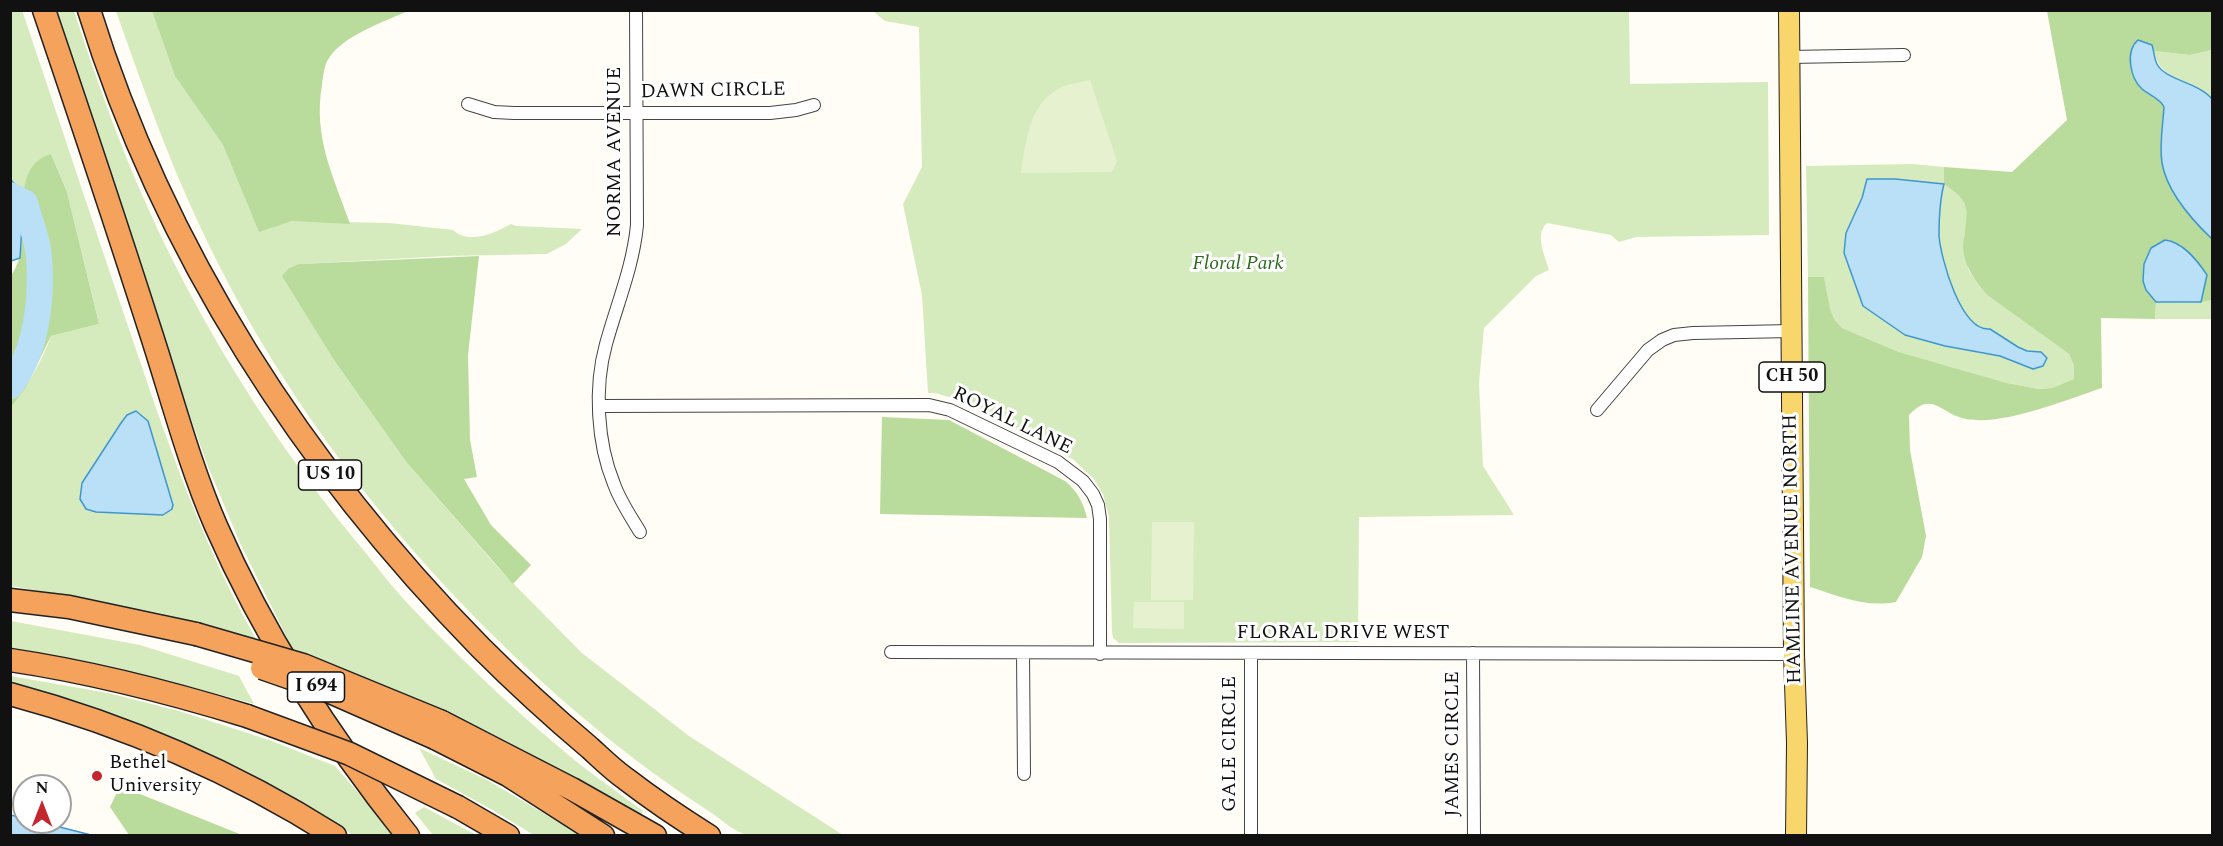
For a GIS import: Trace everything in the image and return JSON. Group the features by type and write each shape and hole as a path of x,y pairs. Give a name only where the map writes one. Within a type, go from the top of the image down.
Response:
{"highway":[{"path":"44,10 96,160 154,341 171,404 216,526 244,585 280,651 331,734 408,836"},
{"name":"US 10","path":"88,10 120,99 175,225 213,298 256,368 317,459 403,566 517,684 623,778 709,836"},
{"path":"10,600 69,607 194,640 303,665 439,730 573,789 655,836"},
{"path":"10,610 194,640"},
{"name":"I 694","path":"10,660 78,671 134,684 247,716 350,754 458,807 508,836"},
{"path":"10,694 105,723 177,752 249,786 335,836"},
{"path":"439,730 603,836"}],"main road":[{"name":"HAMLINE AVENUE NORTH","path":"1789,10 1796,836"}],"street":[{"name":"NORMA AVENUE","path":"636,10 637,225 635,248 605,346 599,406 605,457 614,485 640,532"},
{"path":"1789,57 1904,55"},
{"name":"DAWN CIRCLE","path":"468,104 495,112 514,113 770,113 814,105"},
{"path":"1597,410 1648,350 1674,335 1792,332"},
{"name":"ROYAL LANE","path":"599,406 929,405 950,410 1058,462 1083,481 1098,505 1100,519 1100,654"},
{"name":"FLORAL DRIVE WEST","path":"891,652 1794,654"},
{"name":"GALE CIRCLE","path":"1251,652 1251,836"},
{"path":"1023,653 1024,774"},
{"name":"JAMES CIRCLE","path":"1473,653 1474,836"}],"green space":[{"path":"22,10 172,453 202,529 256,639 160,613 11,586 10,407 34,373 51,336 99,324 67,192 51,154 25,184 24,194 11,180 11,11","holes":["136,411 148,421 173,504 172,509 163,515 96,512 86,509 82,483 121,423 127,415"]},
{"path":"51,11 74,11 126,157 172,259 226,357 287,451 320,496 409,605 520,713 579,764 643,811 639,818 549,764 469,722 345,670 294,652 240,543 207,464"},
{"path":"116,11 152,11 175,75 223,145 259,231 292,221 389,223 453,230 467,237 490,234 511,224 582,229 566,244 547,254 447,256 300,264 289,268 336,363 407,463 500,570 582,653 689,736 843,835 751,836 731,827 650,771 593,726 475,617 420,558 368,496 319,431 275,364 234,294 175,170"},
{"path":"152,11 408,11 354,36 335,50 325,68 320,104 322,139 350,224 292,221 259,232 223,145 175,76"},
{"name":"Floral Park","path":"873,11 1629,11 1630,84 1768,82 1769,235 1636,237 1619,242 1611,235 1547,223 1541,233 1541,239 1549,270 1536,276 1484,328 1479,383 1483,466 1514,515 1359,517 1358,642 1119,643 1113,638 1112,632 1109,517 1103,494 1094,479 1074,460 967,402 928,393 922,295 903,204 922,167 919,27 885,21"},
{"path":"2047,11 2212,11 2212,50 2190,55 2154,51 2152,45 2142,89 2162,102 2164,107 2161,143 2176,197 2212,239 2212,300 2201,302 2207,275 2180,245 2169,240 2146,290 2156,302 2155,319 2101,318 2102,388 2034,411 1998,419 1966,419 1931,404 1924,404 1917,408 1909,415 1910,450 1926,536 1922,557 1896,602 1863,602 1810,587 1808,277 1824,277 1830,308 1834,319 1842,328 1899,352 2007,383 2039,389 2052,388 2074,379 2074,366 2069,354 1987,295 1974,278 1967,265 1964,252 1966,208 1961,198 1944,184 1944,167 2012,172 2067,120"},
{"path":"2212,50 2212,99 2196,86 2170,75 2157,62 2154,51 2190,55"},
{"path":"1090,80 1117,161 1112,172 1021,173 1030,126 1040,105 1058,89"},
{"path":"51,154 67,192 99,324 51,336 26,387 11,407 11,276 22,246 25,184 30,171 38,161"},
{"path":"1913,164 1944,167 1944,184 1961,195 1966,206 1967,219 1963,246 1969,271 1987,295 2069,354 2074,366 2074,379 2052,388 2039,389 2007,383 1899,352 1842,328 1834,319 1830,308 1824,278 1808,277 1806,166","holes":["1867,179 1895,179 1944,184 1939,236 1948,276 1962,307 1970,319 1980,327 1991,329 2027,351 2041,353 2000,356 1976,352 1849,262 1845,237 1862,198"]},
{"path":"479,256 468,355 470,440 477,477 464,479 491,525 531,565 513,584 407,463 336,363 282,276 289,268 299,264"},
{"path":"2212,300 2212,319 2155,319 2156,302 2189,303"},
{"path":"882,417 949,420 1065,481 1079,498 1087,518 880,514"},
{"path":"1152,522 1194,522 1193,600 1151,600"},
{"path":"1134,602 1184,602 1184,629 1133,628"},
{"path":"11,621 140,645 239,676 254,704 134,673 11,648"},
{"path":"10,676 108,693 179,711 269,740 335,766 395,835 353,835 329,819 185,744 119,717 11,683"},
{"path":"419,748 487,780 581,835 534,835 436,779"},
{"path":"120,786 242,835 129,835 110,807"},
{"path":"424,807 476,835 433,835 415,813"}],"water":[{"path":"2138,40 2152,45 2156,62 2167,74 2199,89 2212,99 2212,239 2174,195 2165,174 2161,149 2164,107 2142,89 2134,78 2130,57"},
{"path":"1867,179 1895,179 1944,184 1939,236 1948,276 1962,307 1970,319 1980,327 1990,329 2027,351 2041,352 2047,358 2043,366 2033,369 2000,356 1945,346 1905,335 1863,306 1844,253 1846,233 1862,198"},
{"path":"11,180 24,194 20,258 11,261"},
{"path":"2165,240 2184,248 2207,275 2201,302 2156,302 2146,290 2143,281 2144,264 2151,248"},
{"path":"136,411 148,421 173,505 172,509 163,515 96,512 86,509 80,499 82,483 127,415"},
{"path":"10,815 12,815 12,834 72,834 72,830 91,835 11,835"}],"waterway":[{"path":"10,195 25,203 37,243 40,273 40,290 32,341 19,372 10,386"}],"place":[{"name":"Bethel University","path":"97,776"}]}
